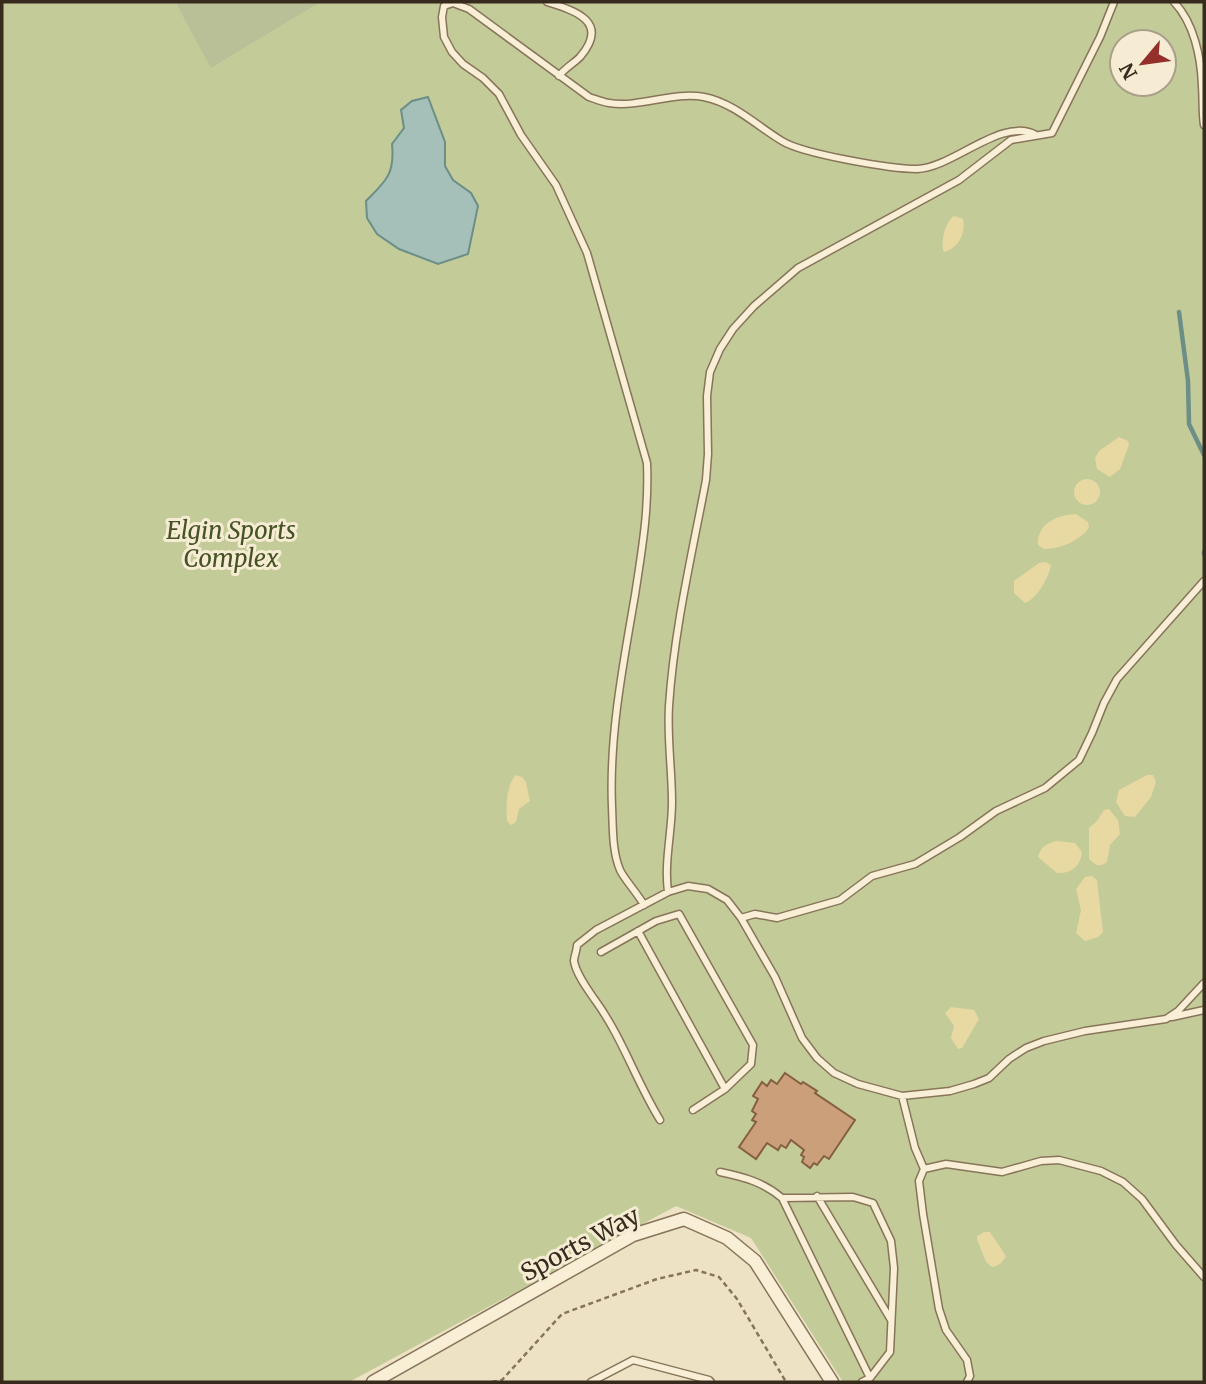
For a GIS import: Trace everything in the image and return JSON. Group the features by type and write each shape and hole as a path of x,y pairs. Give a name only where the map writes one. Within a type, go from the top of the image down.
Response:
{"street":[{"name":"Sports Way","path":"373,1382 633,1235 684,1219 727,1238 755,1261 832,1382"}],"lane":[{"path":"547,2 576,11 588,21 592,34 589,47 559,76"},
{"path":"668,892 666,875 672,802 668,744 672,679 676,642 706,480 707,396 710,372 720,349 733,329 754,306 798,268 959,180 1011,140 1052,133 1100,37 1114,2"},
{"path":"1174,2 1184,13 1192,32 1202,83 1204,125"},
{"path":"644,905 635,889 620,872 612,830 611,761 647,521 647,463 599,292 582,242 556,185 521,135 499,94 452,52 444,37 442,4 453,3 469,9 589,97 610,103 684,96 703,97 722,102 785,143 806,150 895,168 920,169 1010,132 1028,131 1036,135"},
{"path":"741,918 755,914 778,918 840,900 872,876 915,864 996,811 1045,788 1079,760 1117,679 1204,580"},
{"path":"660,1120 613,1028 587,989 574,962 577,945 589,936 668,892 688,886 708,889 727,900 741,918 775,977 803,1038 817,1058 834,1073 858,1084 902,1096 950,1091 974,1084 989,1077 1026,1048 1060,1036 1204,1010"},
{"path":"601,952 656,920 679,914 753,1045 751,1063 726,1089 693,1110"},
{"path":"638,931 726,1089"},
{"path":"1166,1018 1178,1010 1204,983"},
{"path":"902,1096 915,1148 924,1169 919,1181 939,1309 946,1329 967,1360 970,1376 967,1382"},
{"path":"924,1169 946,1164 1002,1172 1041,1161 1059,1160 1101,1171 1123,1182 1142,1199 1204,1277"},
{"path":"720,1172 768,1186 782,1198 870,1378"},
{"path":"817,1196 892,1322"},
{"path":"782,1198 853,1197 873,1203 891,1241 894,1268 890,1352 870,1378 862,1382"},
{"path":"593,1382 633,1360 711,1382"}],"path":[{"path":"492,1382 502,1380 562,1314 657,1279 695,1270 719,1277 737,1299 786,1382"}],"green space":[{"name":"Elgin Sports Complex","path":"2,2 175,2 212,67 316,2 1204,2 1204,1382 843,1382 751,1238 676,1206 349,1382 2,1382"},
{"path":"175,2 316,2 317,4 211,68"}],"sand":[{"path":"954,216 963,219 962,235 953,248 944,252 944,233"},
{"path":"1119,437 1128,441 1129,445 1120,469 1110,477 1097,469 1095,458 1099,451"},
{"path":"1087,479 1096,483 1100,492 1096,501 1087,505 1078,501 1074,492 1078,483"},
{"path":"1076,514 1088,522 1089,528 1080,537 1057,548 1044,549 1038,545 1045,526 1055,518"},
{"path":"1046,562 1051,565 1045,581 1034,597 1025,603 1014,593 1014,581 1039,563"},
{"path":"516,775 526,782 530,801 519,809 516,822 511,825 507,821 507,796"},
{"path":"1147,775 1153,775 1156,782 1151,797 1135,817 1125,816 1116,802 1119,790"},
{"path":"1109,809 1118,820 1120,834 1110,845 1107,862 1096,865 1089,859 1089,828 1104,810"},
{"path":"1057,841 1075,843 1082,852 1077,865 1067,872 1057,873 1038,857 1045,846"},
{"path":"1092,876 1097,880 1103,932 1098,937 1085,941 1076,933 1081,910 1076,889 1085,877"},
{"path":"951,1007 974,1010 979,1019 962,1048 958,1049 951,1038 954,1026 945,1013"},
{"path":"990,1232 1006,1256 1001,1263 992,1267 986,1262 977,1239 977,1236"}],"water":[{"path":"428,97 445,142 445,166 453,180 471,193 478,206 468,254 438,264 399,249 377,234 367,218 366,201 388,176 392,163 392,144 404,128 401,110 412,101"}],"building":[{"path":"785,1073 817,1091 815,1093 855,1120 829,1159 824,1156 817,1165 814,1163 810,1168 802,1162 804,1157 801,1155 804,1150 791,1140 786,1148 781,1145 778,1150 767,1143 756,1159 739,1147 756,1122 752,1120 756,1114 752,1111 758,1099 753,1096 762,1082 767,1086 771,1080 777,1084"}],"waterway":[{"path":"1179,312 1188,381 1189,424 1204,455"}]}
